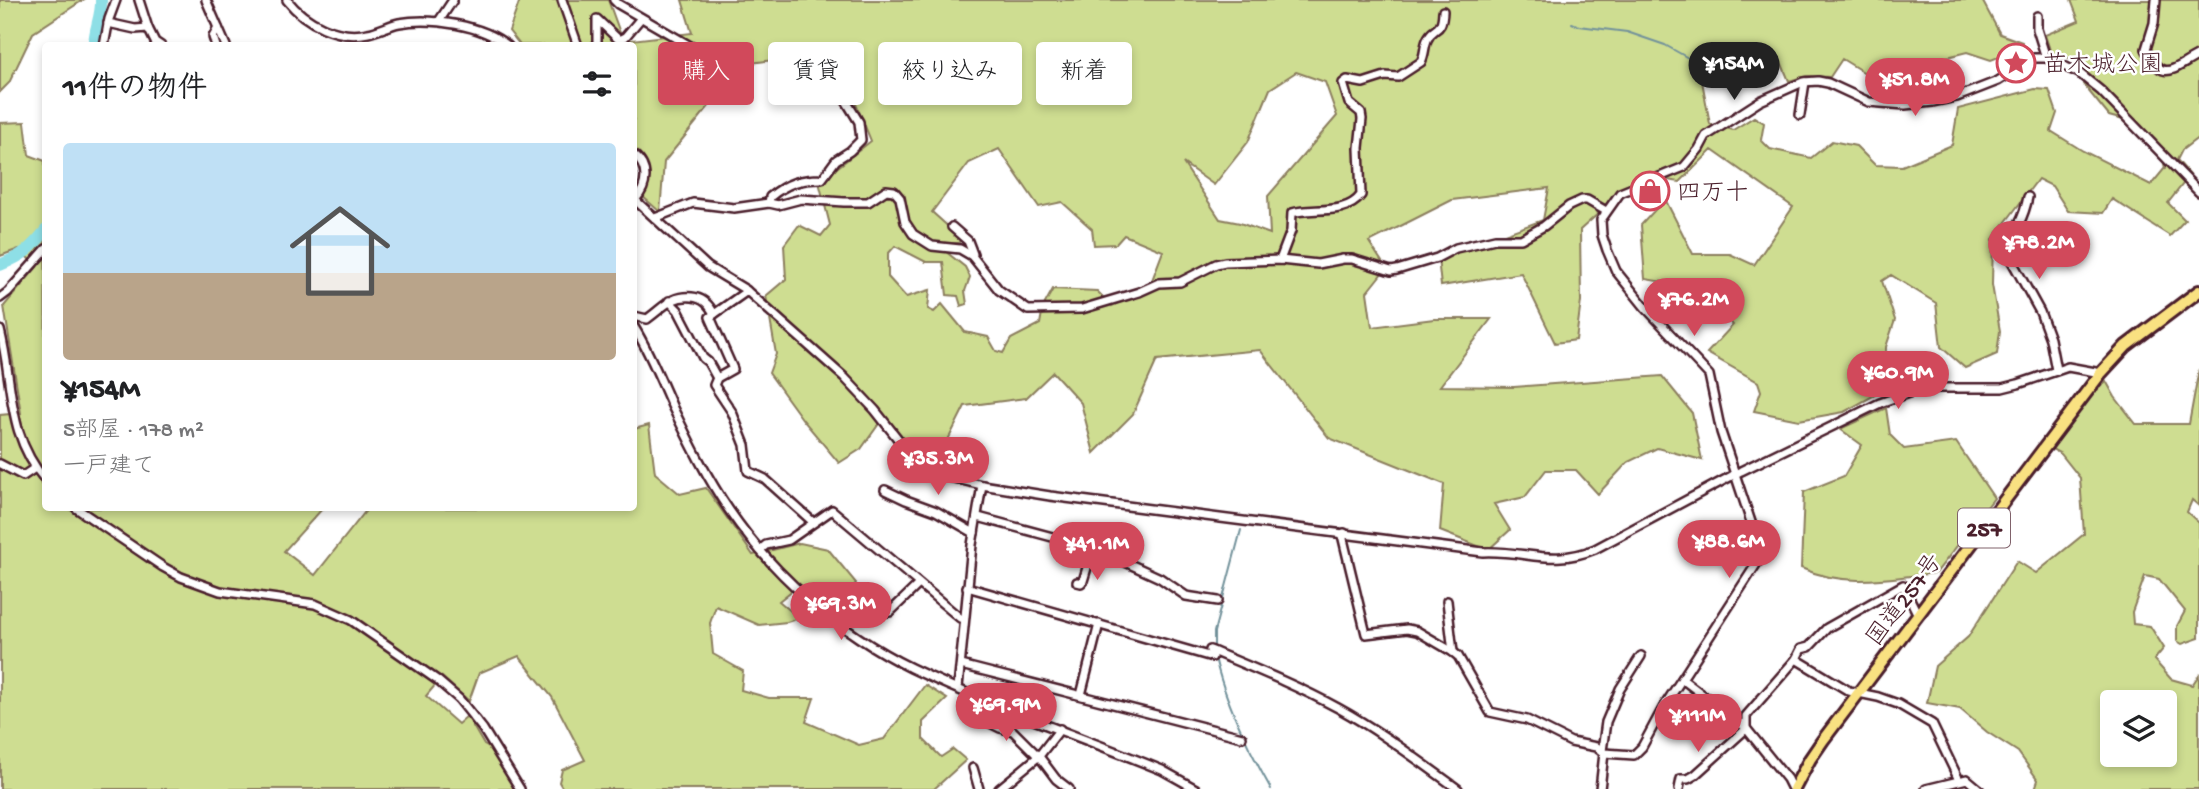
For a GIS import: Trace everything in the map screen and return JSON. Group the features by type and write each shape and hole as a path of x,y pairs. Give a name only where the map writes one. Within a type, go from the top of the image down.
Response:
{"highway":[{"name":"国道257号","path":"1793,789 1810,760 1858,694 2101,373 2126,346 2199,291"}],"street":[{"path":"105,42 116,0"},
{"path":"139,0 148,28 156,42"},
{"path":"206,0 224,42"},
{"path":"287,0 301,14 338,33 353,35 369,33 397,23 439,21 494,36 502,42"},
{"path":"439,21 453,0"},
{"path":"562,0 577,42"},
{"path":"614,0 683,42"},
{"path":"2156,0 2154,23 2146,49 2152,62 2163,71 2169,71 2199,55"},
{"path":"1280,260 1291,231 1292,213 1341,208 1353,203 1361,195 1359,148 1362,119 1361,114 1349,103 1343,83 1347,80 1363,83 1385,76 1398,77 1421,62 1426,40 1439,29 1443,11"},
{"path":"2037,16 2037,29 2046,58"},
{"path":"597,42 597,19 619,40 625,37 641,18"},
{"path":"108,23 135,29 148,28"},
{"path":"215,42 213,37 218,27"},
{"path":"1344,533 1343,539 1366,634 1406,629 1417,631 1458,656 1490,712 1527,720 1571,742 1596,747 1603,752 1634,755 1642,747 1760,555 1760,549 1717,418 1709,375 1644,307 1616,271 1602,235 1601,220 1620,193 1684,167 1706,136 1760,101 1805,82 1828,83 1869,102 1896,105 1933,103 1957,97 1997,81 2035,58 2046,58 2079,73 2101,91 2199,192"},
{"path":"1800,115 1805,82"},
{"path":"769,203 770,197 789,183 822,179 836,160 861,140 859,122 849,105"},
{"path":"637,157 642,161 646,179 637,197"},
{"path":"655,218 693,203 734,208 769,203 778,205 801,199 868,202 886,190 894,191 900,198 905,222 913,234 932,246 960,249 972,256"},
{"path":"2028,197 2025,214 2015,232 2003,245 2040,312 2050,339 2056,370"},
{"path":"953,227 968,241 972,256 989,280 1005,295 1028,310 1049,311 1082,309 1139,292 1159,283 1181,282 1225,262 1280,260 1318,264 1352,259 1391,271 1397,270 1437,258 1456,248 1495,239 1521,239 1582,200 1606,211"},
{"path":"637,203 708,267 747,291 844,377 875,410 917,463 945,476 982,485 1104,504 1483,552 1556,558 1578,556 1880,403 1914,391 1933,388 2002,388 2068,367 2101,373"},
{"path":"0,298 42,254"},
{"path":"747,291 710,317 733,369 717,378 714,385 732,412 745,445 748,471 765,480 813,522"},
{"path":"637,317 647,319 669,301 682,296 698,298 708,303 714,314"},
{"path":"669,301 678,310 717,378"},
{"path":"0,330 14,420 23,446 42,476"},
{"path":"637,332 713,487 731,513 760,550 810,600 843,627 911,668 1162,770 1196,789"},
{"path":"0,464 23,476 35,468"},
{"path":"958,688 967,587 982,485"},
{"path":"885,490 936,511 974,533"},
{"path":"760,550 766,545 789,540 832,510 964,619"},
{"path":"80,511 181,577 219,591 315,604 351,620 437,680 459,699 483,729 520,789"},
{"path":"978,517 1093,548 1160,578 1186,596 1218,601"},
{"path":"1077,582 1083,581 1093,548"},
{"path":"880,609 890,612 919,583"},
{"path":"1679,789 1681,779 1695,775 1746,729 1746,716 1796,659 1801,649 1809,647 1827,628 1903,585 1918,615"},
{"path":"967,587 1211,653 1297,687 1372,729 1458,789"},
{"path":"1447,601 1453,652"},
{"path":"1081,695 1099,624"},
{"path":"1600,789 1606,722 1620,689 1641,656"},
{"path":"1796,659 1849,691 1878,697 1932,724 1959,780"},
{"path":"961,665 1242,737"},
{"path":"1682,679 1746,729 1793,789"},
{"path":"970,693 969,699 984,720 1013,731 1039,756 1056,779 1069,789"},
{"path":"999,789 1039,756 1060,729"},
{"path":"973,768 979,789"},
{"path":"1926,789 1967,779 1979,789"}],"green space":[{"path":"0,0 83,0 33,33 9,83 0,92"},
{"path":"520,0 608,0 623,41 692,33 682,0 1984,0 2000,34 2022,42 2022,48 1991,60 1967,52 1915,65 1904,79 1865,73 1842,59 1830,77 1806,76 1789,81 1779,57 1760,54 1713,70 1702,81 1710,124 1733,130 1754,117 1764,123 1761,140 1770,149 1811,158 1832,141 1856,146 1875,165 1902,166 1952,145 1958,109 2035,89 2049,90 2057,113 2051,131 2083,151 2151,185 2165,168 2160,147 2138,124 2109,116 2083,84 2087,73 2081,61 2051,53 2045,35 2079,21 2071,0 2199,0 2199,137 2182,150 2177,160 2190,175 2168,203 2185,220 2170,236 2112,199 2103,213 2068,211 2052,186 2038,179 1993,239 1992,285 2000,331 1997,354 1965,368 1941,347 1936,303 1891,275 1882,281 1895,320 1886,347 1885,379 1875,395 1844,412 1799,420 1754,411 1761,391 1758,382 1707,353 1733,325 1699,288 1645,279 1641,225 1665,199 1693,254 1730,254 1754,265 1793,207 1712,150 1680,182 1640,176 1580,230 1581,301 1576,340 1555,343 1521,273 1441,286 1438,258 1543,220 1549,188 1452,200 1369,242 1386,268 1367,292 1372,327 1434,319 1491,319 1440,386 1514,387 1662,376 1692,413 1702,460 1657,448 1628,462 1598,494 1576,470 1546,470 1525,497 1494,504 1510,530 1488,550 1440,531 1444,484 1329,438 1260,350 1157,360 1133,414 1094,453 1081,403 1053,372 1026,398 965,406 946,444 919,454 881,421 861,449 839,463 769,373 776,354 766,296 786,279 784,245 799,225 821,236 830,225 819,182 871,141 856,105 864,105 864,42 768,42 768,61 754,63 754,42 658,42 658,105 710,105 664,162 660,212 642,196 647,171 637,153 637,42 518,42 509,31","holes":["1296,72 1325,82 1337,116 1268,196 1270,234 1220,219 1183,163 1214,185 1248,142 1270,89","999,149 1039,207 1062,202 1092,229 1094,245 1116,244 1124,235 1163,251 1149,288 1112,306 1097,291 1053,289 1043,307 1040,324 1011,339 1003,353 996,351 988,337 965,332 942,304 934,312 928,309 930,290 906,297 888,277 888,254 895,246 926,262 943,262 947,295 958,296 961,306 967,304 965,291 970,277 965,267 945,251 945,243 958,243 962,239 932,212 969,163"]},
{"path":"25,122 29,155 42,160 42,511 320,511 284,551 315,575 366,511 637,511 637,428 649,425 655,473 680,494 706,488 753,555 800,543 828,549 856,583 836,615 799,585 779,601 799,618 787,622 759,625 716,606 710,623 713,654 743,671 741,690 769,698 814,698 806,722 859,745 884,739 925,685 947,699 923,722 923,739 941,757 953,749 966,760 934,789 563,789 559,782 562,770 585,760 552,697 519,656 479,673 469,701 442,677 426,696 458,724 467,716 515,789 0,789 0,415 21,413 4,306 37,267 19,249 0,256 0,123"},
{"path":"2199,369 2199,506 2192,500 2187,512 2199,523 2199,638 2182,644 2177,641 2177,626 2185,611 2159,579 2145,576 2132,612 2133,624 2150,626 2164,648 2154,660 2171,679 2192,685 2199,675 2199,789 2035,789 2038,780 2018,752 1987,732 1960,709 1927,703 1935,666 1968,637 2017,561 2036,573 2084,534 2080,478 2061,454 2050,448 2078,410 2106,381 2136,424 2189,424"},
{"path":"1886,408 1890,435 1904,449 1956,442 1994,498 1936,573 1851,580 1801,568 1804,492 1844,476 1862,445 1840,429"}],"waterway":[{"path":"94,42 101,0"},
{"path":"1572,23 1627,32 1665,45 1690,59 1722,64"},
{"path":"0,265 26,251 42,235"},
{"path":"1214,648 1214,632 1241,530"},
{"path":"1215,657 1238,725 1271,789"}],"place":[{"name":"苗木城公園","path":"2016,63"},
{"name":"四万十","path":"1650,191"}]}
